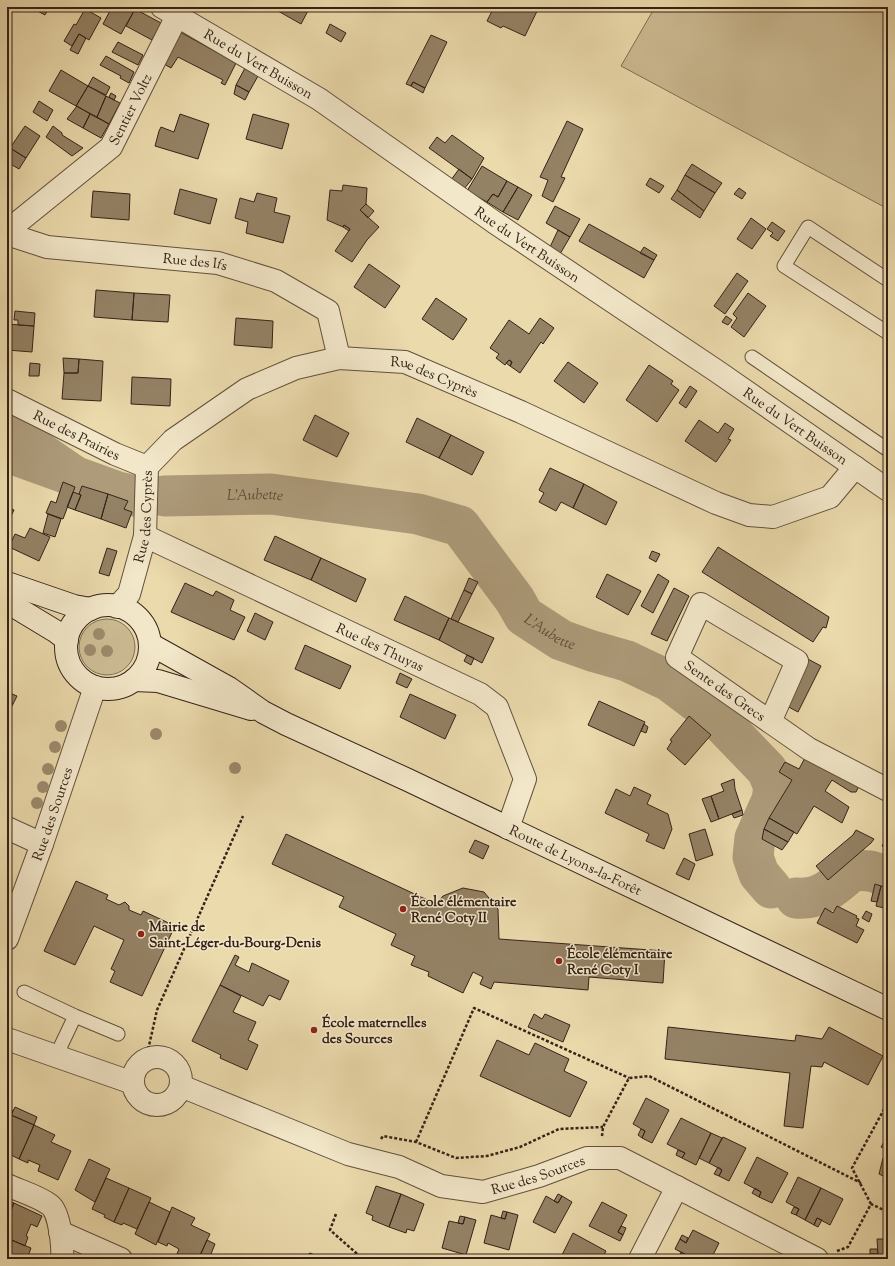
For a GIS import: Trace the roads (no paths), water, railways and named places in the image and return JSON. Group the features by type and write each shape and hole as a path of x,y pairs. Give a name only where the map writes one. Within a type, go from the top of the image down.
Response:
{"street":[{"name":"Sentier Voltz","path":"7,231 111,146 170,12"},
{"name":"Rue du Vert Buisson","path":"170,12 319,99 494,222 718,372 888,490"},
{"name":"Rue des Ifs","path":"7,234 47,247 218,264 276,281 328,311 339,358"},
{"name":"Rue des Cyprès","path":"117,607 128,594 145,536 147,467 173,440 247,389 296,368 339,358 405,362 521,412 716,503 748,515 772,517 830,497 855,467"},
{"name":"Rue des Prairies","path":"7,400 115,454 147,467"},
{"name":"Rue des Thuyas","path":"145,536 480,694 497,707 525,779 508,828"},
{"path":"7,583 74,606 91,609"},
{"path":"7,602 55,630 67,640"},
{"name":"Sente des Grecs","path":"770,722 797,661 701,604 677,657 770,722 809,749 888,790"},
{"path":"104,606 117,607 129,612 139,619 146,630 150,644 147,664 134,680 123,686 112,689 95,687 83,680 73,669 67,655 67,640 69,632 78,618 91,609 104,606"},
{"name":"Route de Lyons-la-Forêt","path":"150,644 229,688 263,712 888,1009"},
{"name":"Route de Lyons-la-Forêt","path":"134,680 158,681 224,702 263,712"},
{"name":"Rue des Sources","path":"7,939 42,844 95,687"},
{"path":"7,828 42,844"},
{"path":"7,1038 133,1083"},
{"path":"165,1058 176,1065 181,1076 181,1086 179,1091 171,1101 161,1105 150,1104 139,1097 133,1083 135,1069 146,1059 165,1058"},
{"name":"Rue des Sources","path":"181,1086 348,1154 371,1158 399,1167 441,1186 483,1192 539,1176 588,1158 620,1158 817,1259"},
{"path":"7,1185 51,1206 59,1224 62,1259"},
{"path":"640,1259 677,1187"},
{"path":"60,1232 121,1259"}],"lane":[{"path":"888,280 808,227 784,266 888,333"},
{"path":"752,357 888,450"},
{"path":"24,992 118,1034"},
{"path":"56,1056 75,1016"}],"waterway":[{"path":"7,424 25,432 102,485"},
{"name":"L'Aubette","path":"7,452 118,492 144,498"},
{"name":"L'Aubette","path":"164,496 271,494 418,514 460,526 515,600 524,616 561,640 627,661 669,681 714,715 767,770 774,787 772,800 755,838 753,857 759,874 771,888"},
{"name":"L'Aubette","path":"796,898 813,897 827,891 853,870 870,871 888,876"}],"place":[{"name":"École élémentaire René Coty II","path":"403,909"},
{"name":"Mairie de Saint-Léger-du-Bourg-Denis","path":"141,934"},
{"name":"École élémentaire René Coty I","path":"559,961"},
{"name":"École maternelles des Sources","path":"314,1030"}]}
